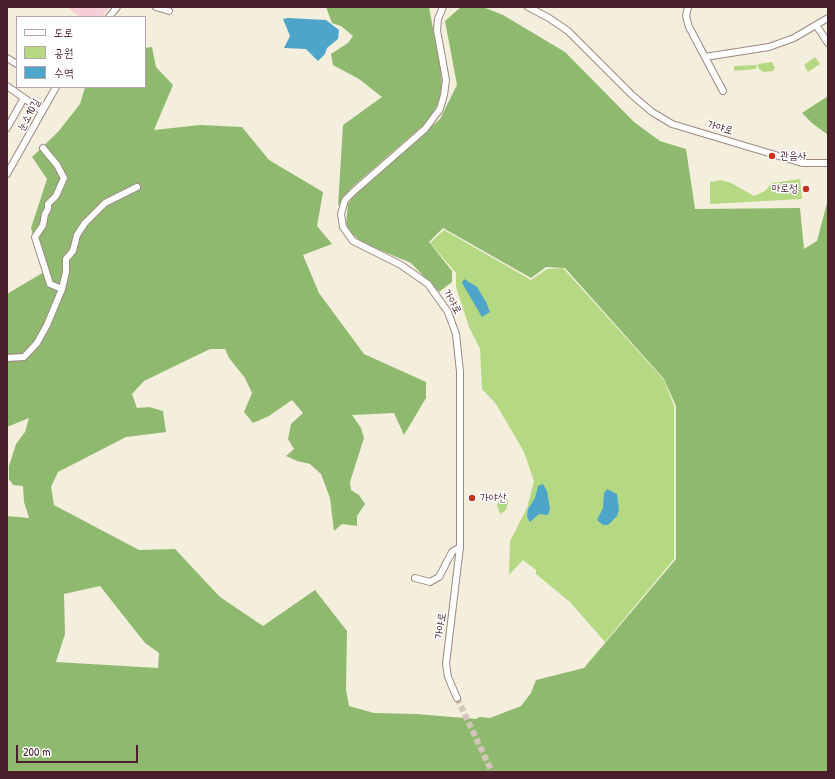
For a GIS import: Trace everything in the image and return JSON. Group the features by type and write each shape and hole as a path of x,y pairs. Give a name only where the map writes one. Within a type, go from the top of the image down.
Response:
{"street":[{"path":"110,16 117,7"},
{"path":"156,7 169,11"},
{"name":"가야로","path":"443,7 438,19 437,30 446,80 440,109 425,129 352,192 345,200 341,214 343,227 353,242 401,265 419,277 434,291 453,323 459,347 460,547 446,664 448,677 457,698"},
{"name":"가야로","path":"528,7 549,18 568,31 632,95 652,112 672,124 802,163 828,163"},
{"path":"688,7 686,16 689,26 723,91"},
{"path":"706,57 769,47 794,38 828,18"},
{"path":"816,26 828,43"},
{"path":"7,58 16,63"},
{"path":"7,86 42,111"},
{"name":"눈소10길","path":"8,171 54,88"},
{"path":"7,127 24,98"},
{"path":"43,148 58,165 64,178 56,196 48,204 43,225 38,230 35,237 50,284 62,289"},
{"path":"7,358 24,356 37,343 48,325 62,289 66,272 66,259 73,251 77,235 85,223 105,203 137,187"},
{"path":"415,578 430,582 439,577 452,552 460,547"}],"shaded area":[{"path":"67,7 109,7 103,16 79,16"}],"green space":[{"path":"326,7 429,7 441,71 442,86 439,102 428,121 351,188 338,206 343,125 382,97 359,79 333,65 331,54 348,43 353,36 341,26 332,23"},
{"path":"461,7 483,7 503,15 565,52 634,122 660,141 686,149 695,209 800,208 804,249 817,241 828,199 828,772 7,772 7,516 29,518 24,502 23,486 13,485 9,479 9,466 16,444 25,432 29,418 7,427 7,294 44,272 31,228 47,179 32,157 58,132 80,104 85,88 146,88 146,48 152,47 156,67 173,85 154,130 200,125 242,127 269,160 323,192 317,226 332,244 303,255 319,293 364,354 426,382 426,398 404,435 394,413 352,415 361,428 364,438 350,482 351,490 359,495 365,504 357,516 357,526 342,524 334,531 330,498 321,474 310,464 297,461 286,456 294,449 288,439 291,424 303,413 292,400 269,416 253,423 244,412 252,393 245,378 229,358 225,349 210,349 144,381 132,394 137,408 149,407 163,411 166,432 126,437 58,472 51,487 54,505 139,550 175,549 220,597 263,626 315,590 347,631 346,690 349,706 374,713 417,714 476,719 480,717 490,718 521,706 531,693 536,680 584,668 676,559 676,406 664,379 565,268 546,267 531,278 443,228 429,242 452,271 452,282 439,292 411,263 363,243 351,233 346,224 348,204 355,194 440,119 457,85 445,21","holes":["100,586 145,643 159,653 158,668 56,662 65,634 64,594"]},
{"path":"815,57 820,64 808,72 804,65"},
{"path":"772,62 775,68 773,71 763,72 758,68 758,64"},
{"path":"757,65 756,69 734,71 734,66"},
{"path":"828,96 828,135 802,113"},
{"path":"800,179 802,199 710,204 710,182 721,180 731,183 754,196 765,191 772,183"},
{"path":"444,230 531,280 547,269 563,268 664,380 674,406 674,559 605,642 570,602 536,574 536,570 523,560 509,575 510,541 527,508 534,481 524,452 496,404 482,389 480,349 469,327 456,287 456,273 430,243"},
{"path":"502,494 507,499 508,503 506,510 500,514 497,505"}],"water":[{"path":"283,19 326,20 339,30 338,39 327,48 325,54 318,61 306,49 284,48 290,36"},
{"path":"464,279 477,287 486,302 490,312 482,317 462,283"},
{"path":"543,484 547,491 550,509 548,515 539,514 530,522 527,517 528,509 535,498 538,486"},
{"path":"607,489 617,494 619,510 617,516 608,525 603,525 597,520 603,508 604,493"}],"tunnel":[{"path":"457,698 492,772"}],"place":[{"name":"관음사","path":"772,156"},
{"name":"마로정","path":"806,189"},
{"name":"가야산","path":"472,498"}]}
